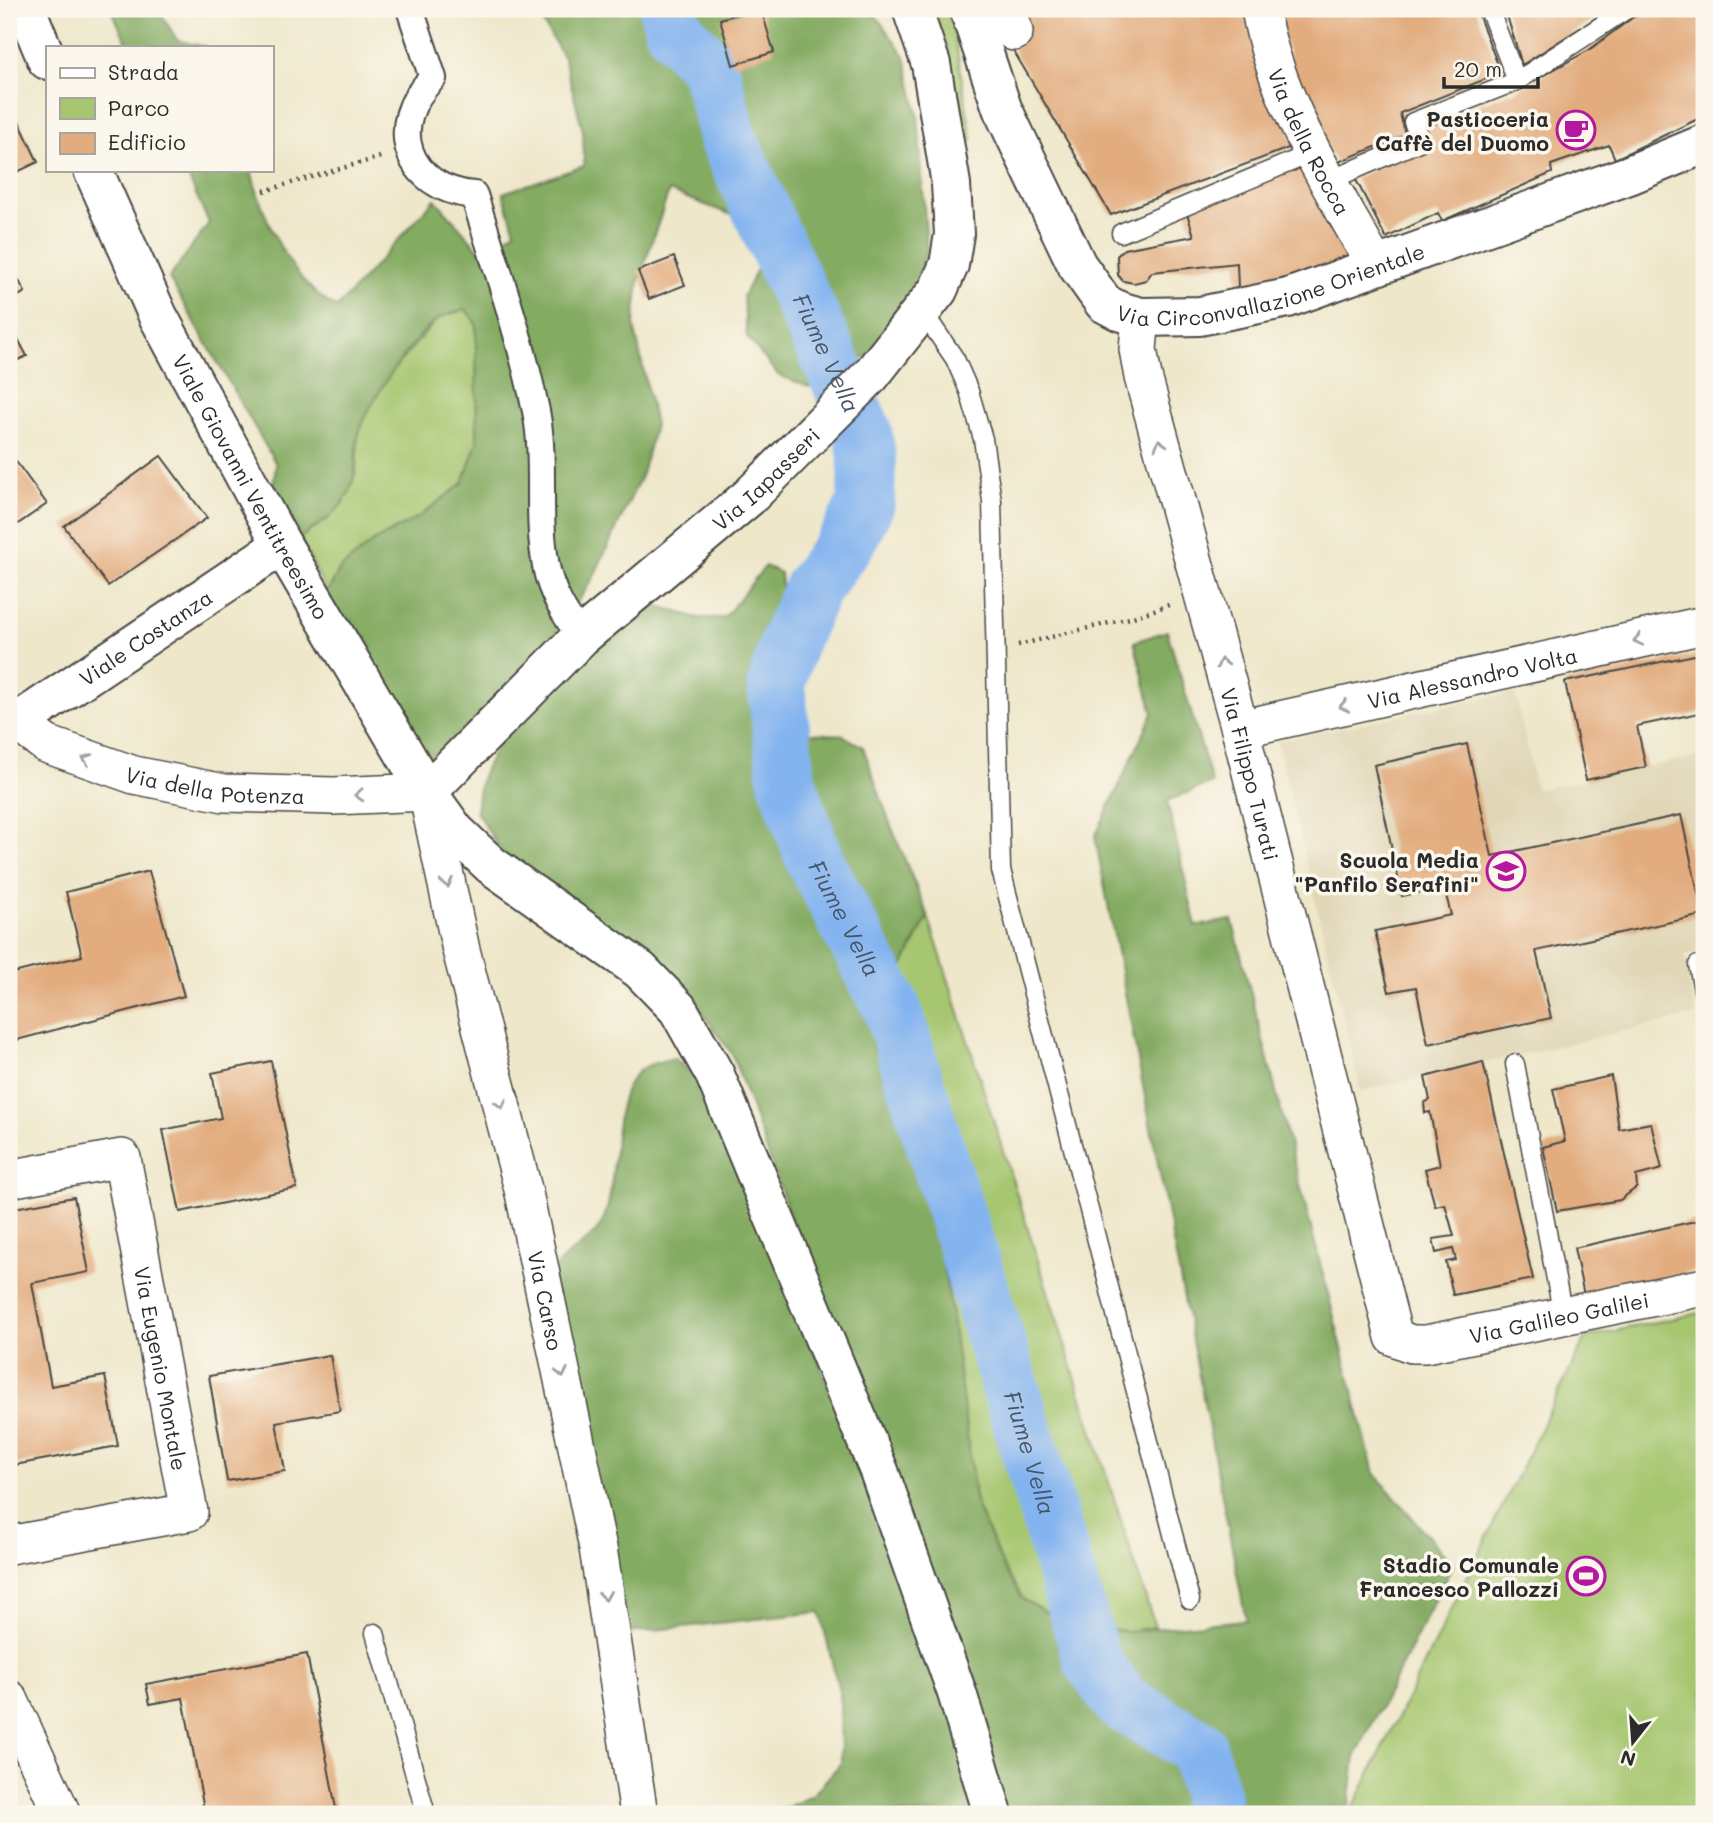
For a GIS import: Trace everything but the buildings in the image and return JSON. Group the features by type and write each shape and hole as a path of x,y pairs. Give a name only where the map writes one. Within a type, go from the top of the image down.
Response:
{"street":[{"path":"26,9 46,58"},
{"path":"410,9 433,78 420,91 411,107 406,125 409,147 424,175 438,187 455,193 474,195 510,311 536,411 541,450 546,566 553,591 582,637"},
{"name":"Via Iapasseri","path":"427,792 582,637 749,497 871,374 923,312 949,265 954,234 946,138 931,64 912,9"},
{"name":"Via Circonvallazione Orientale","path":"968,9 1002,107 1083,276 1104,303 1119,311 1141,317 1200,316 1242,310 1288,298 1629,175 1704,144"},
{"name":"Via della Rocca","path":"1260,9 1274,63 1320,167 1375,265"},
{"name":"Viale Giovanni Ventitreesimo","path":"94,172 158,316 282,545 427,792 455,831 491,866 640,970 678,1009 715,1076 879,1471 957,1693 993,1814"},
{"name":"Via Filippo Turati","path":"1141,317 1139,363 1240,729 1390,1324 1394,1337 1411,1344"},
{"name":"Viale Costanza","path":"13,725 282,545"},
{"name":"Via Alessandro Volta","path":"1240,729 1704,625"},
{"name":"Via della Potenza","path":"13,725 46,744 134,775 224,793 333,796 427,792"},
{"name":"Via Carso","path":"427,792 461,950 524,1193 598,1548 639,1814"},
{"name":"Via Eugenio Montale","path":"9,1179 122,1158 189,1512 9,1545"},
{"name":"Via Galileo Galilei","path":"1411,1344 1426,1344 1704,1287"},
{"path":"9,1699 62,1814"}],"lane":[{"path":"1489,9 1517,82"},
{"path":"1121,233 1320,167 1421,141 1413,122 1517,82 1620,11"},
{"path":"923,312 955,359 970,391 983,439 993,513 1001,870 1190,1600"},
{"path":"1704,964 1698,965 1704,995"},
{"path":"1515,1064 1563,1316"},
{"path":"375,1633 426,1814"}],"path":[{"path":"264,191 409,147"},
{"path":"997,651 1130,618 1201,594"}],"shaded area":[{"name":"Scuola Media \"Panfilo Serafini\"","path":"1515,692 1536,790 1704,755 1704,951 1684,956 1696,1015 1361,1091 1277,741"}],"green space":[{"path":"111,9 162,9 160,12 177,40 202,46 129,46"},
{"path":"535,9 871,9 905,56 918,115 927,251 909,300 867,356 809,387 778,375 747,337 743,296 763,258 740,218 669,191 639,280 634,325 655,425 642,474 591,582 509,699 424,770 327,593 340,569 373,542 420,516 463,483 477,442 476,323 466,309 440,318 418,338 392,372 362,425 353,480 344,502 333,514 300,538 272,492 276,464 169,278 209,223 186,172 252,172 271,228 292,266 320,297 337,308 435,199 482,253 515,231 503,193 584,166 583,131 564,58"},
{"path":"933,9 946,9 953,26 972,140 962,143 947,48"},
{"path":"466,309 476,324 477,442 463,483 420,516 373,542 340,569 327,593 300,538 329,518 356,472 358,436 370,404 387,377 438,318"},
{"path":"765,566 780,573 782,591 766,652 810,733 842,735 863,747 889,821 928,916 877,1018 876,1035 929,1199 949,1296 976,1505 1003,1566 1023,1599 1071,1627 1128,1631 1246,1620 1095,837 1153,713 1134,642 1167,631 1212,783 1167,801 1196,926 1232,920 1374,1473 1453,1565 1355,1757 1348,1814 1005,1814 732,1054 676,976 592,913 505,858 476,811 481,778 496,748 513,724 557,680 652,604 698,618 724,618"},
{"path":"928,916 1155,1627 1128,1631 1071,1627 1023,1599 1003,1566 976,1505 949,1296 929,1199 876,1035 877,1018"},
{"path":"674,1058 700,1081 879,1504 990,1814 774,1814 813,1795 841,1763 840,1695 820,1612 619,1634 551,1275 563,1260 596,1232 607,1209 618,1119 623,1097 631,1080 646,1066"},
{"name":"Stadio Comunale Francesco Pallozzi","path":"1704,1312 1704,1814 1350,1814 1586,1337"}],"waterway":[{"name":"Fiume Vella","path":"668,9 674,30 710,68 728,139 863,431 867,456 866,503 848,539 813,587 788,644 776,685 787,781 815,861 892,1008 1025,1434 1092,1661 1121,1702 1198,1747 1212,1798 1208,1814"}],"place":[{"name":"Pasticceria Caffè del Duomo","path":"1576,130"},
{"name":"Scuola Media \"Panfilo Serafini\"","path":"1506,871"},
{"name":"Stadio Comunale Francesco Pallozzi","path":"1586,1576"}]}
